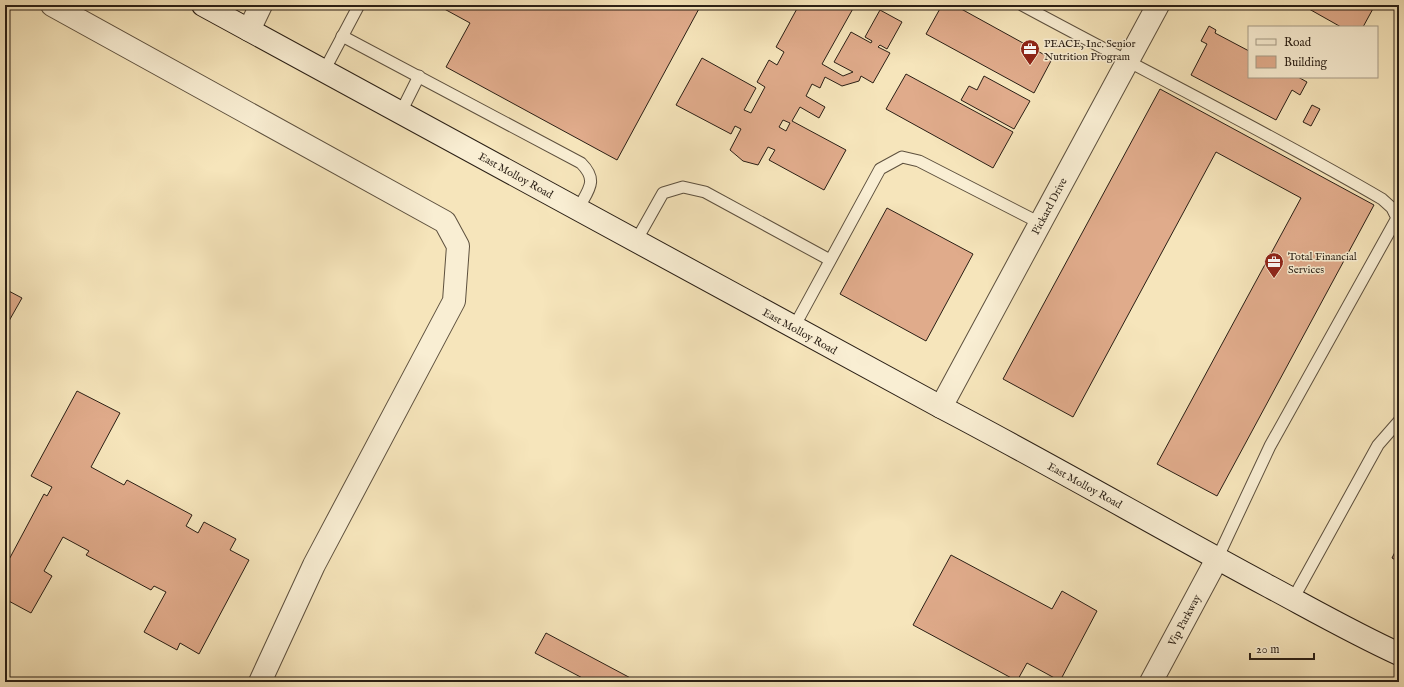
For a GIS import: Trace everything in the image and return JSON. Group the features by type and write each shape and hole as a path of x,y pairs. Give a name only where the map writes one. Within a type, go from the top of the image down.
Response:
{"street":[{"path":"52,5 446,222 458,246 454,301 314,565 260,682"},
{"name":"East Molloy Road","path":"203,5 941,407 1023,450 1371,642 1399,654"},
{"path":"249,30 262,5"},
{"name":"Pickard Drive","path":"941,407 1158,5"},
{"name":"Vip Parkway","path":"1151,682 1217,558"}],"lane":[{"path":"324,70 359,5"},
{"path":"1022,5 1127,62 1302,152 1382,199 1392,208 1397,218 1270,446 1217,558"},
{"path":"342,36 581,163 590,172 592,183 578,209"},
{"path":"401,112 419,76"},
{"path":"794,327 880,169 902,157 919,161 1040,223"},
{"path":"636,241 664,193 682,187 705,192 830,260"},
{"path":"1293,599 1378,445 1399,421"}],"building":[{"path":"437,5 701,5 617,160 446,67 470,23"},
{"path":"799,5 855,5 822,64 843,76 853,72 834,62 851,32 871,43 872,41 865,37 880,10 902,22 887,49 880,45 878,47 890,53 873,83 861,76 859,81 842,86 825,77 820,88 812,84 806,96 825,107 819,118 800,107 792,121 846,150 824,190 769,160 775,150 768,147 758,165 743,161 730,150 741,129 735,126 731,134 676,105 702,58 756,88 744,110 751,113 765,87 757,82 769,60 777,65 784,52 776,47","holes":["783,120 790,123 786,131 779,127"]},
{"path":"942,5 954,5 1052,59 1034,93 926,34"},
{"path":"1302,5 1375,5 1364,26 1339,26"},
{"path":"1209,26 1216,30 1215,33 1248,50 1248,78 1300,78 1307,82 1300,95 1292,90 1276,120 1191,75 1207,44 1201,41"},
{"path":"906,74 1013,132 993,168 886,109"},
{"path":"984,76 1030,101 1014,129 961,100 969,86 977,90"},
{"path":"1160,89 1374,205 1217,496 1157,464 1301,198 1216,152 1073,417 1003,379"},
{"path":"1312,105 1320,109 1311,126 1303,122"},
{"path":"887,208 973,254 926,341 840,294"},
{"path":"5,289 22,298 5,328"},
{"path":"77,391 120,413 91,467 124,485 127,480 192,515 186,526 198,533 204,522 236,539 230,550 249,560 199,654 180,643 177,650 144,632 166,592 154,586 151,590 86,555 89,551 63,537 44,571 52,576 31,613 5,599 5,567 44,494 47,496 52,487 31,476"},
{"path":"1399,544 1399,562 1392,558"},
{"path":"951,555 1052,609 1062,591 1097,611 1060,681 1027,663 1017,681 913,625"},
{"path":"546,633 638,682 590,682 535,653"}],"place":[{"name":"PEACE, Inc. Senior Nutrition Program","path":"1030,66"},
{"name":"Total Financial Services","path":"1274,279"}]}
